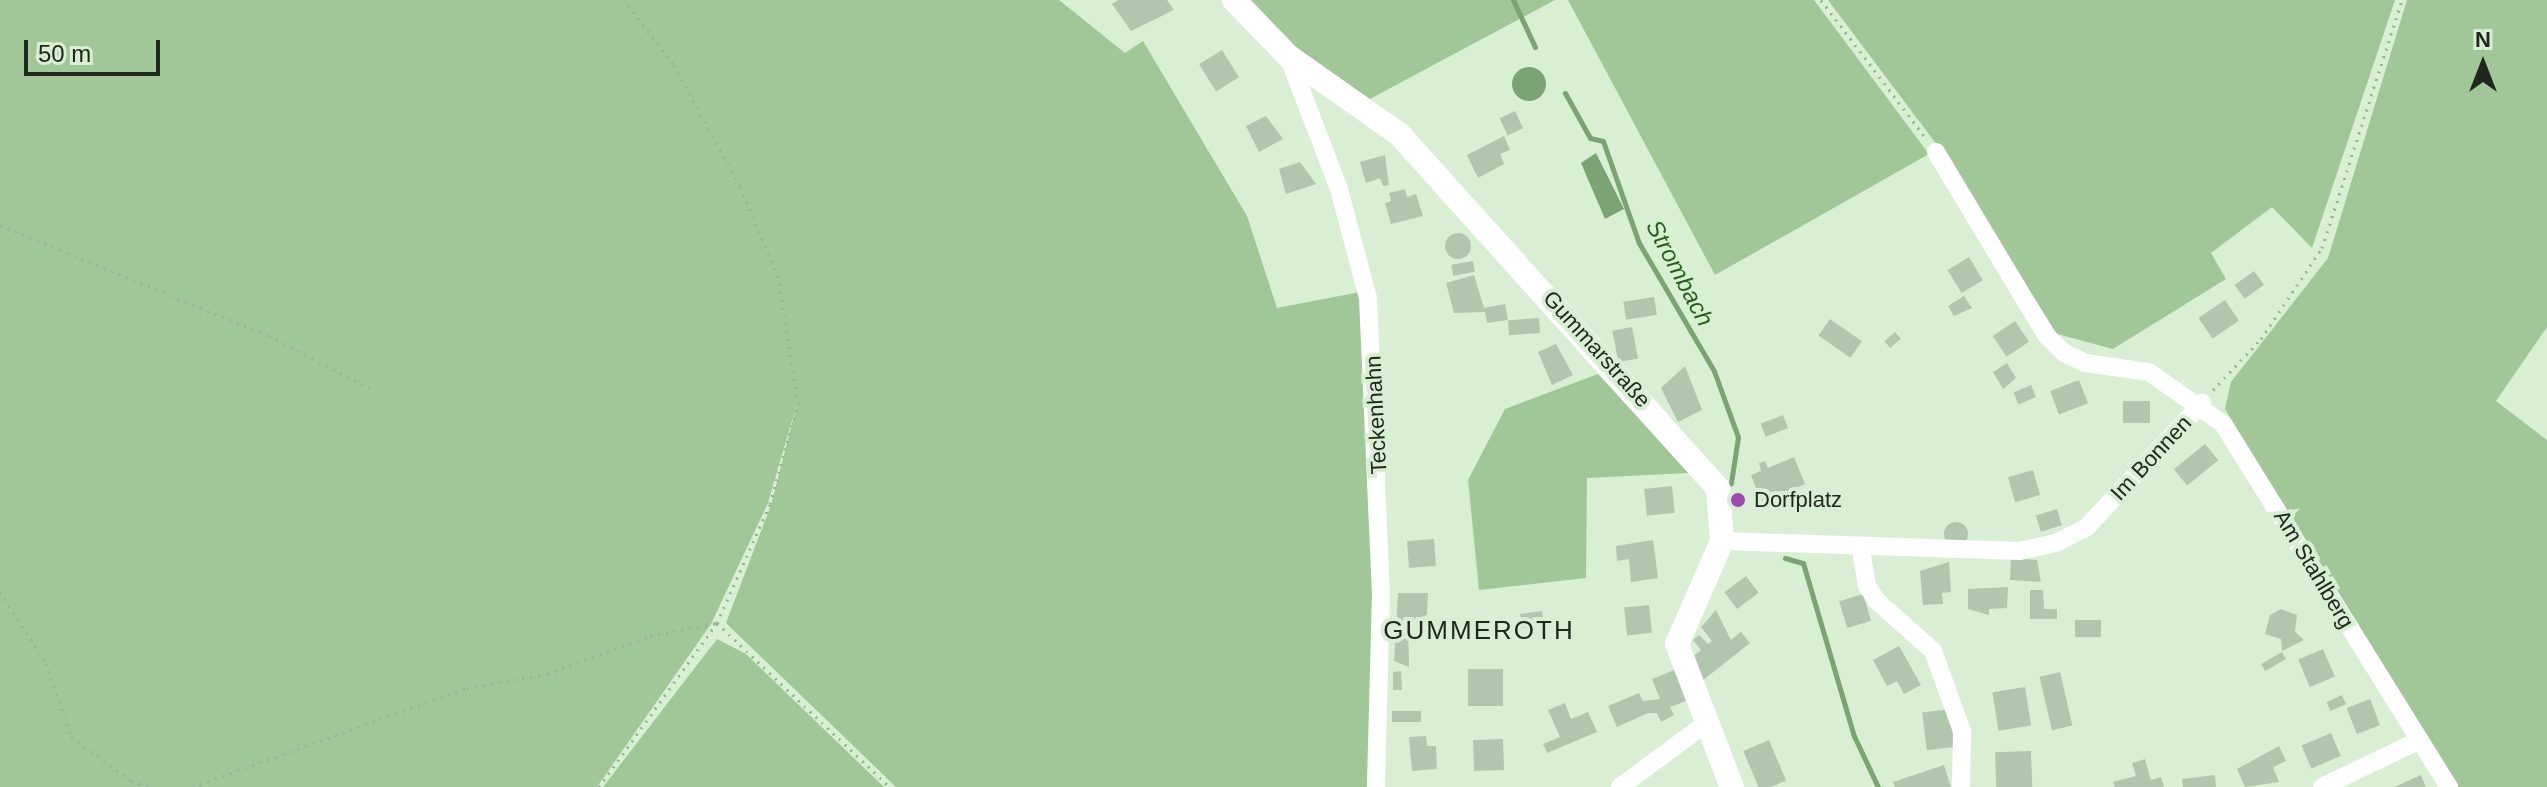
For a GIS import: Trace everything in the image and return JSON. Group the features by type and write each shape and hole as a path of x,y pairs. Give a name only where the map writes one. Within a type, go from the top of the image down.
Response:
{"street":[{"name":"Gummarstraße","path":"1234,0 1288,56 1399,134 1703,466 1724,510 1722,541 1677,644 1705,724 1732,787"},
{"name":"Teckenhahn","path":"1288,56 1339,189 1368,298 1381,577 1376,787"},
{"name":"Im Bonnen","path":"1722,541 1861,549 2020,551 2056,543 2086,528 2202,403 2149,372 2085,363 2064,353 2046,335 1936,152"},
{"name":"Am Stahlberg","path":"2202,403 2223,424 2285,518 2418,741 2449,787"},
{"path":"1861,549 1867,586 1877,601 1933,651 1962,731 1961,787"},
{"path":"1620,787 1705,724"},
{"path":"2322,787 2418,741"}],"path":[{"path":"599,787 717,623 770,504 798,404 778,277 740,186 673,64 624,0"},
{"path":"1821,0 1936,152"},
{"path":"2202,403 2261,339 2322,248 2402,0"},
{"path":"0,225 269,336 375,391"},
{"path":"0,592 46,663 71,737 131,781 151,787"},
{"path":"192,787 467,688 547,674 650,636 717,623"},
{"path":"717,623 890,787"}],"shaded area":[{"path":"0,0 1059,0 1125,53 1143,41 1247,216 1277,308 1360,292 1373,589 1370,787 896,787 726,623 771,505 798,400 768,503 711,624 597,787 0,787"},
{"path":"1248,0 1555,0 1368,100 1282,37"},
{"path":"1568,0 1814,0 1929,154 1715,275"},
{"path":"1828,0 2395,0 2312,248 2272,207 2211,253 2226,279 2113,349 2057,334 1940,149"},
{"path":"2407,0 2547,0 2547,327 2496,401 2547,440 2547,787 2458,787 2225,409 2231,382 2328,258"},
{"path":"1529,67 1541,72 1546,84 1541,96 1529,101 1517,96 1512,84 1517,72"},
{"path":"1596,153 1624,209 1605,219 1581,163"},
{"path":"1598,374 1689,473 1587,478 1586,578 1479,590 1468,480 1505,409"},
{"path":"717,639 746,654 884,787 603,787"}],"building":[{"path":"1118,0 1167,0 1174,10 1131,31 1112,4"},
{"path":"1222,50 1239,77 1216,91 1199,64"},
{"path":"1515,111 1523,128 1508,135 1500,118"},
{"path":"1266,116 1283,139 1259,152 1246,126"},
{"path":"1504,136 1510,150 1500,154 1504,164 1478,178 1467,155"},
{"path":"1385,155 1389,185 1383,186 1380,178 1366,183 1360,162"},
{"path":"1300,162 1316,184 1286,194 1279,169"},
{"path":"1405,189 1407,197 1416,194 1423,216 1391,224 1385,203 1391,201 1389,193"},
{"path":"1458,233 1467,237 1471,246 1467,255 1458,259 1449,255 1445,246 1449,237"},
{"path":"1969,257 1983,280 1961,293 1948,270"},
{"path":"1473,261 1475,272 1453,276 1451,265"},
{"path":"2254,271 2264,285 2245,299 2235,285"},
{"path":"1474,275 1484,308 1505,304 1508,320 1487,323 1485,312 1454,313 1446,283"},
{"path":"1964,296 1972,308 1954,316 1948,306"},
{"path":"1654,297 1657,315 1626,320 1623,302"},
{"path":"2225,300 2239,321 2212,339 2198,318"},
{"path":"1539,318 1540,333 1509,335 1508,320"},
{"path":"1830,319 1862,341 1850,358 1819,335"},
{"path":"2015,321 2029,342 2007,357 1993,336"},
{"path":"1632,327 1638,358 1618,362 1612,331"},
{"path":"1895,332 1901,339 1890,348 1884,341"},
{"path":"1556,344 1573,375 1552,385 1538,352"},
{"path":"2007,363 2016,378 2003,389 1993,372"},
{"path":"1685,366 1702,410 1678,422 1661,388"},
{"path":"2079,380 2088,403 2059,414 2050,391"},
{"path":"2031,385 2036,397 2019,404 2014,392"},
{"path":"2123,401 2150,401 2150,423 2123,423"},
{"path":"1783,415 1788,428 1766,437 1761,424"},
{"path":"2205,444 2218,460 2187,485 2174,469"},
{"path":"1794,457 1805,484 1762,503 1751,475 1761,471 1759,463 1765,461 1768,468"},
{"path":"2033,470 2040,495 2015,502 2008,477"},
{"path":"1672,486 1675,513 1647,516 1644,489"},
{"path":"2057,509 2062,525 2041,532 2036,515"},
{"path":"1956,522 1964,526 1968,534 1964,542 1956,546 1948,542 1944,534 1948,526"},
{"path":"1434,539 1436,566 1409,568 1407,541"},
{"path":"1653,540 1658,578 1631,582 1629,559 1617,561 1616,546"},
{"path":"2011,558 2037,560 2041,582 2010,580"},
{"path":"1949,562 1951,592 1942,593 1943,604 1923,605 1920,571"},
{"path":"1746,576 1759,593 1737,609 1724,592"},
{"path":"2008,587 2007,608 1989,609 1989,615 1968,609 1968,589"},
{"path":"2030,590 2043,590 2044,609 2057,609 2057,619 2030,619"},
{"path":"1398,593 1428,593 1427,615 1408,621 1409,667 1394,661"},
{"path":"1863,594 1871,621 1847,628 1839,601"},
{"path":"1649,605 1652,633 1627,635 1624,608"},
{"path":"2281,609 2297,615 2295,632 2304,640 2282,651 2281,639 2265,634 2270,615"},
{"path":"1716,610 1731,640 1741,632 1750,643 1702,681 1687,661 1701,650 1693,640 1699,635 1708,644 1712,641 1701,627"},
{"path":"1542,611 1544,625 1522,628 1520,614"},
{"path":"2075,620 2101,620 2101,637 2075,637"},
{"path":"1899,646 1921,685 1904,694 1897,681 1887,686 1873,660"},
{"path":"2323,649 2335,677 2310,687 2298,660"},
{"path":"2282,652 2286,659 2265,671 2261,664"},
{"path":"1468,669 1503,669 1503,706 1468,706"},
{"path":"1677,669 1689,700 1670,707 1674,715 1661,722 1657,713 1648,713 1617,727 1608,706 1639,693 1643,701 1660,699 1652,679"},
{"path":"1401,671 1402,690 1393,690 1393,672"},
{"path":"2060,672 2072,726 2052,730 2040,677"},
{"path":"2025,687 2031,726 1999,731 1992,692"},
{"path":"2342,695 2346,704 2331,711 2326,702"},
{"path":"2370,699 2380,725 2357,734 2347,708"},
{"path":"1565,703 1571,719 1588,712 1597,732 1547,753 1543,744 1560,737 1548,710"},
{"path":"1950,709 1955,747 1927,750 1922,712"},
{"path":"1392,711 1421,711 1421,722 1392,722"},
{"path":"2331,733 2341,756 2311,769 2302,746"},
{"path":"1426,736 1427,746 1436,746 1437,769 1412,771 1409,737"},
{"path":"1503,739 1504,770 1474,771 1473,740"},
{"path":"1769,740 1786,781 1771,787 1759,787 1743,751"},
{"path":"2279,746 2286,761 2273,767 2279,782 2245,787 2237,769"},
{"path":"2031,751 2032,787 1996,787 1995,752"},
{"path":"2145,759 2151,780 2161,777 2164,787 2115,787 2113,782 2136,776 2132,763"},
{"path":"1944,765 1951,787 1895,787 1893,782"},
{"path":"2215,775 2216,787 2183,787 2182,779"},
{"path":"2421,775 2426,787 2394,787"}],"waterway":[{"name":"Strombach","path":"1513,0 1535,47"},
{"name":"Strombach","path":"1565,93 1590,138 1603,141 1639,243 1714,371 1738,437 1731,483"},
{"name":"Strombach","path":"1785,558 1803,563 1854,736 1878,787"}],"place":[{"name":"Dorfplatz","path":"1738,500"}],"district":[{"name":"GUMMEROTH","path":"1479,631"}]}
